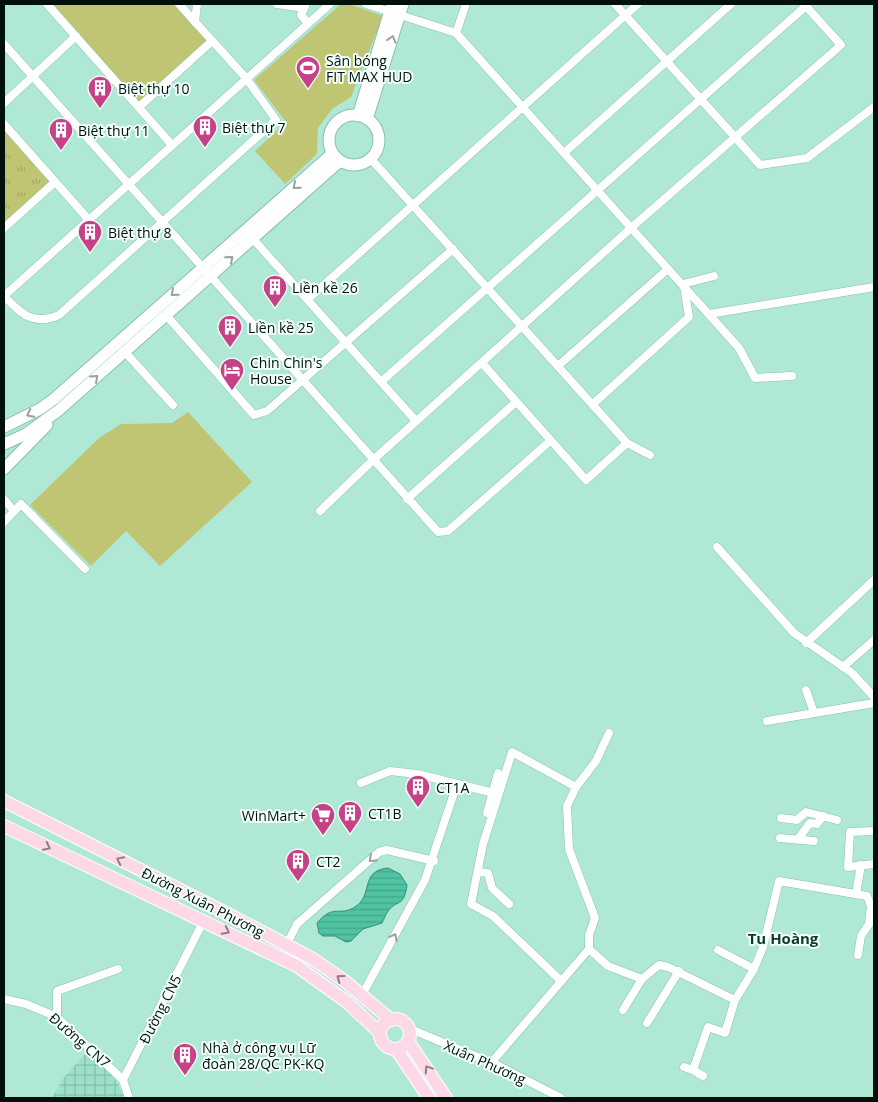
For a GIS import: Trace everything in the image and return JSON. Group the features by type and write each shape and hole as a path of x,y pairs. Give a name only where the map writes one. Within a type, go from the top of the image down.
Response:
{"main road":[{"path":"363,118 394,10 403,4"},
{"path":"344,117 363,118 376,130 379,137 378,145 371,159 358,165 336,157 329,140 333,126 344,117"},
{"path":"4,444 26,434 59,410 166,315 207,272 253,239 336,157"},
{"path":"4,427 40,409 54,399 207,272 336,157"},
{"path":"4,469 33,442 59,410"},
{"name":"Đường Xuân Phương","path":"4,801 287,944 313,959 362,995 391,1020"},
{"name":"Đường Xuân Phương","path":"4,826 297,966 323,983 380,1033"},
{"path":"429,1098 396,1049 383,1044 380,1033 382,1026 391,1020 404,1022 408,1034 446,1098"},
{"path":"396,1049 405,1045 408,1034"}],"street":[{"path":"47,4 172,145"},
{"path":"179,4 246,78 276,120 59,315 42,319 21,315 4,296 246,78 330,4"},
{"path":"195,22 197,4"},
{"path":"277,4 305,6 301,15 308,23"},
{"path":"366,4 394,10 456,33 739,348 755,378 792,376"},
{"path":"456,33 466,4"},
{"path":"615,4 760,165 807,158 874,107"},
{"path":"308,300 638,4"},
{"path":"564,153 731,4"},
{"path":"320,511 373,460 631,228 841,45 805,5 598,192 487,287 382,381"},
{"path":"4,103 76,36"},
{"path":"139,107 212,41"},
{"path":"4,44 438,532 448,531 550,441"},
{"path":"4,124 89,220"},
{"path":"371,159 559,365 627,443 650,455"},
{"path":"4,228 55,182"},
{"path":"253,239 416,421"},
{"path":"166,315 254,415 267,411 453,249"},
{"path":"559,365 668,269"},
{"path":"683,284 714,276"},
{"path":"593,404 689,317 683,284"},
{"path":"709,314 874,287"},
{"path":"125,352 172,406"},
{"path":"482,363 586,480 627,443"},
{"path":"407,499 516,402"},
{"path":"4,499 14,511"},
{"path":"4,522 21,504 85,569"},
{"path":"717,547 794,633 852,673 874,697 814,713 767,721"},
{"path":"806,643 874,580"},
{"path":"842,667 874,640"},
{"path":"806,690 814,713"},
{"path":"491,1063 589,949 589,936 595,918 570,849 567,806 576,787 596,762 609,732"},
{"path":"561,981 493,916 471,904 484,844 512,752 576,787"},
{"path":"361,783 390,771 417,774 494,793"},
{"path":"487,813 498,773"},
{"path":"362,995 426,880 434,861 457,784"},
{"path":"781,818 797,820 806,812 837,820"},
{"path":"798,839 810,824 817,824 823,816"},
{"path":"874,831 850,832 848,867 874,864"},
{"path":"780,838 814,841"},
{"path":"287,944 297,924 379,852 387,850 434,861"},
{"path":"856,894 861,865"},
{"path":"478,872 488,873 492,888 509,904"},
{"path":"693,1070 708,1027 725,1032 735,1000 754,968 763,947 779,881 867,896 871,906 871,925 861,936 858,955"},
{"name":"Đường CN5","path":"123,1080 204,920"},
{"path":"589,949 608,966 642,979"},
{"path":"718,950 754,968"},
{"path":"623,1010 642,979 659,965 679,971 735,1000"},
{"path":"57,1017 56,991 118,969"},
{"path":"647,1023 679,971"},
{"name":"Đường CN7","path":"4,999 33,1006 57,1017 123,1080"},
{"name":"Xuân Phương","path":"408,1034 491,1063 561,1098"},
{"path":"684,1067 703,1076"},
{"path":"123,1080 130,1098"}],"shaded area":[{"path":"388,868 400,874 407,885 404,897 391,907 382,923 363,929 351,941 346,942 335,936 323,936 319,933 317,923 323,917 328,913 345,911 355,907 361,902 373,874"},
{"path":"88,1051 111,1073 126,1098 52,1098 64,1077"}],"green space":[{"path":"47,4 179,4 212,41 139,107"},
{"name":"Sân bóng FIT MAX HUD","path":"341,4 349,4 383,16 351,97 332,109 318,128 317,154 285,184 255,151 286,122 254,80"},
{"path":"4,124 55,182 4,228"},
{"path":"188,412 252,482 160,566 126,531 91,566 30,505 99,438 121,424 172,423"}],"place":[{"name":"Sân bóng FIT MAX HUD","path":"308,89"},
{"name":"Biệt thự 10","path":"100,109"},
{"name":"Biệt thự 7","path":"205,148"},
{"name":"Biệt thự 11","path":"61,151"},
{"name":"Biệt thự 8","path":"90,253"},
{"name":"Liền kề 26","path":"275,308"},
{"name":"Liền kề 25","path":"230,348"},
{"name":"Chin Chin's House","path":"232,391"},
{"name":"CT1A","path":"418,808"},
{"name":"CT1B","path":"350,834"},
{"name":"WinMart+","path":"323,836"},
{"name":"CT2","path":"298,882"},
{"name":"Nhà ở công vụ Lữ đoàn 28/QC PK-KQ","path":"185,1076"}],"district":[{"name":"Tu Hoàng","path":"783,938"}]}
